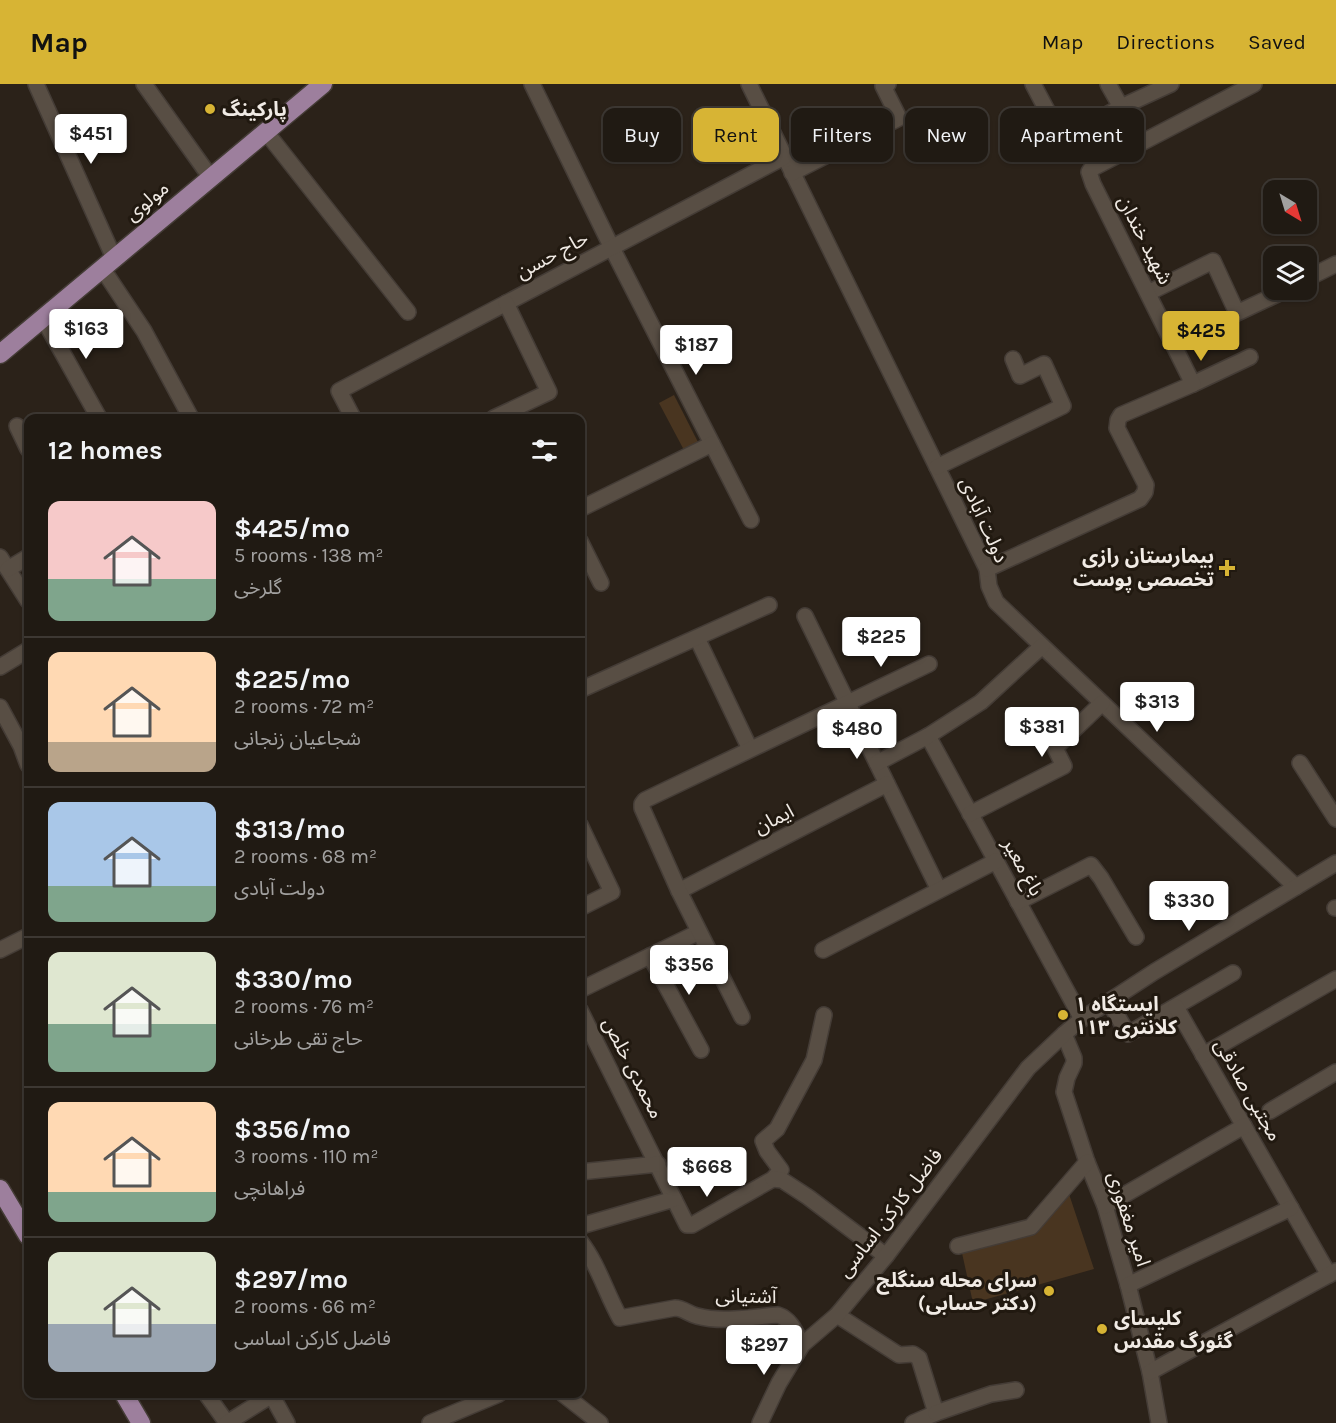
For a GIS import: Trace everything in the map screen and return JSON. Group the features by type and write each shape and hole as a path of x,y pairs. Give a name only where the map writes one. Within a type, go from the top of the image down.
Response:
{"main road":[{"name":"مولوی","path":"0,354 323,84"},
{"path":"0,1190 24,1229"},
{"path":"126,1398 141,1423"}],"street":[{"path":"36,84 108,263 189,414"},
{"path":"144,84 211,178"},
{"path":"532,84 612,248 751,520"},
{"name":"دولت آبادی","path":"748,84 987,569 989,586 996,602 1296,887"},
{"path":"792,173 899,118 883,87 888,84"},
{"path":"1033,84 1062,139 1121,107 1171,84"},
{"path":"1108,84 1121,107"},
{"name":"شهید خندان","path":"1193,384 1089,172 1096,164 1254,84"},
{"path":"266,132 408,312"},
{"name":"حاج حسن","path":"351,414 339,391 784,157"},
{"path":"1148,293 1213,261 1237,313 1265,300"},
{"path":"1317,274 1336,264"},
{"path":"506,303 549,392 515,414"},
{"path":"43,318 97,414"},
{"path":"987,569 1140,499 1145,492 1146,485 1118,428 1121,415 1250,357"},
{"path":"937,467 1063,406 1044,364 1020,376 1013,359"},
{"path":"17,426 24,441"},
{"path":"585,507 712,444"},
{"path":"585,551 601,583"},
{"path":"24,558 4,563 24,596"},
{"path":"585,688 769,605"},
{"path":"805,616 939,890"},
{"path":"697,638 750,749"},
{"path":"877,763 928,736 981,702 1042,646"},
{"path":"0,667 24,652"},
{"path":"742,1017 679,891 642,804 645,800 930,664"},
{"path":"970,814 1064,766 1055,748 1102,702"},
{"path":"0,707 24,754"},
{"name":"باغ معیر","path":"928,736 1082,1019"},
{"path":"1300,763 1336,819"},
{"name":"ایمان","path":"679,891 887,784"},
{"path":"585,835 612,892 585,906"},
{"path":"823,950 996,861"},
{"path":"1018,902 1091,865 1095,867 1136,937"},
{"name":"فاضل کارکن اساسی","path":"760,1423 779,1383 802,1345 837,1315 886,1256 1021,1077 1064,1034 1082,1019 1154,972 1296,887 1334,868"},
{"path":"585,988 699,932"},
{"path":"0,950 24,938"},
{"path":"650,956 700,1050"},
{"path":"1109,1002 1128,1034 1233,973"},
{"path":"1203,1055 1336,979"},
{"name":"مجتبی صادقی","path":"1176,1007 1291,1208 1333,1273"},
{"path":"773,1179 781,1170 767,1151 763,1141 777,1129 814,1060 824,1015"},
{"name":"محمدی خلص","path":"585,1020 687,1225 692,1226 773,1179"},
{"name":"امیر مغفوری","path":"1064,1034 1074,1058 1064,1092 1087,1162 1105,1206 1128,1285 1150,1372 1159,1423"},
{"path":"1270,1111 1336,1072"},
{"path":"1105,1206 1244,1126"},
{"path":"958,1246 1031,1227 1087,1162"},
{"path":"585,1171 658,1164"},
{"path":"773,1179 783,1180 886,1256"},
{"path":"585,1225 674,1199"},
{"path":"1128,1285 1291,1208"},
{"name":"آشتیانی","path":"585,1249 600,1274 610,1301 620,1318 675,1308 697,1316 728,1319 778,1315 790,1323 802,1345"},
{"path":"1150,1372 1333,1273"},
{"path":"837,1315 898,1355 917,1356 936,1413"},
{"path":"912,1423 992,1394 1016,1390"},
{"path":"210,1398 227,1423 266,1398"},
{"path":"274,1398 287,1423"},
{"path":"430,1423 489,1398"},
{"path":"568,1398 600,1423"}],"shaded area":[{"path":"674,395 700,446 685,452 659,403"},
{"path":"1068,1191 1094,1269 973,1303 962,1253 1036,1234"}],"place":[{"name":"پارکینگ","path":"210,109"},
{"name":"بیمارستان رازی تخصصی پوست","path":"1227,568"},
{"name":"ایستگاه ۱ کلانتری ۱۱۳","path":"1063,1015"},
{"name":"سرای محله سنگلج (دکتر حسابی)","path":"1049,1291"},
{"name":"کلیسای گئورگ مقدس","path":"1102,1329"}]}
